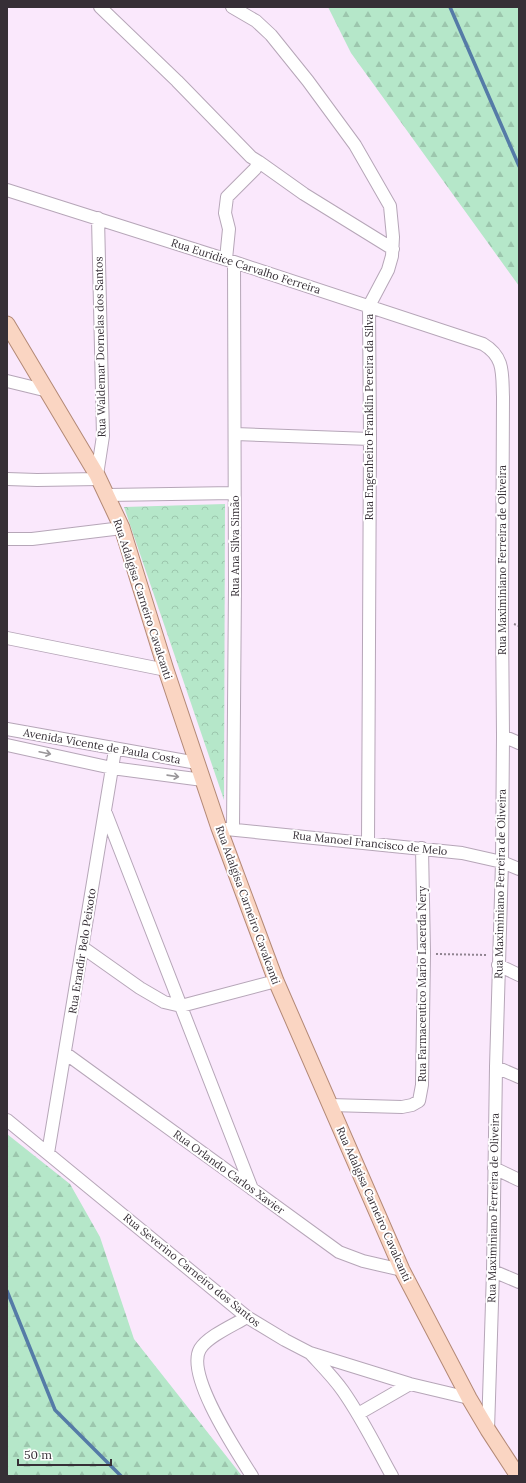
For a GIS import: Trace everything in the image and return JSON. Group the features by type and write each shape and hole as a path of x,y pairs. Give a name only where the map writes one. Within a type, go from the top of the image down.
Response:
{"main road":[{"name":"Rua Adalgisa Carneiro Cavalcanti","path":"7,324 98,477 122,528 166,670 197,763 203,780 226,829 276,981 402,1270 469,1398 518,1476"}],"street":[{"path":"100,7 177,81 251,157 304,194 393,249"},
{"name":"Rua Engenheiro Franklin Pereira da Silva","path":"232,7 256,21 271,35 308,81 355,145 390,206 393,249 388,270 369,306 370,438 368,843"},
{"name":"Rua Ana Silva Simão","path":"226,829 235,586 235,434 229,229 225,213 227,197 259,162"},
{"name":"Rua Euridice Carvalho Ferreira","path":"7,190 98,218 484,344"},
{"name":"Rua Waldemar Dornelas dos Santos","path":"98,218 103,436 98,477"},
{"name":"Rua Maximiniano Ferreira de Oliveira","path":"484,344 498,356 502,368 502,862 488,1430"},
{"path":"7,381 48,391"},
{"path":"235,434 370,438"},
{"path":"7,479 37,480 98,477"},
{"path":"107,495 234,493"},
{"path":"7,539 32,539 122,528"},
{"path":"7,638 166,670"},
{"name":"Avenida Vicente de Paula Costa","path":"7,729 115,750 197,763"},
{"path":"503,736 519,743"},
{"name":"Avenida Vicente de Paula Costa","path":"7,745 112,768 203,780"},
{"name":"Rua Erandir Belo Peixoto","path":"48,1153 115,750"},
{"path":"105,811 252,1189"},
{"name":"Rua Manoel Francisco de Melo","path":"226,829 462,852 502,862 519,869"},
{"name":"Rua Farmaceutico Mario Lacerda Nery","path":"330,1105 402,1107 412,1105 419,1101 422,1085 424,953 422,848"},
{"path":"82,947 146,992 164,1002 181,1006 276,981"},
{"path":"499,960 519,975"},
{"name":"Rua Orlando Carlos Xavier","path":"65,1053 339,1252 363,1261 402,1270"},
{"path":"496,1067 519,1077"},
{"name":"Rua Severino Carneiro dos Santos","path":"7,1120 247,1317 285,1340 310,1353 410,1384 469,1398"},
{"path":"494,1168 519,1180"},
{"path":"493,1271 519,1282"},
{"path":"247,1317 206,1341 200,1348 196,1361 206,1394 217,1419 252,1476"},
{"path":"310,1353 335,1381 358,1414 392,1476"},
{"path":"358,1414 410,1384"}],"path":[{"path":"424,953 499,960"}],"green space":[{"path":"328,7 519,7 519,286 351,53"},
{"path":"225,504 224,800 124,507"},
{"path":"7,1134 70,1184 100,1237 134,1339 242,1476 7,1476"}],"waterway":[{"path":"450,7 519,166"},
{"path":"7,1291 55,1410 121,1476"}]}
